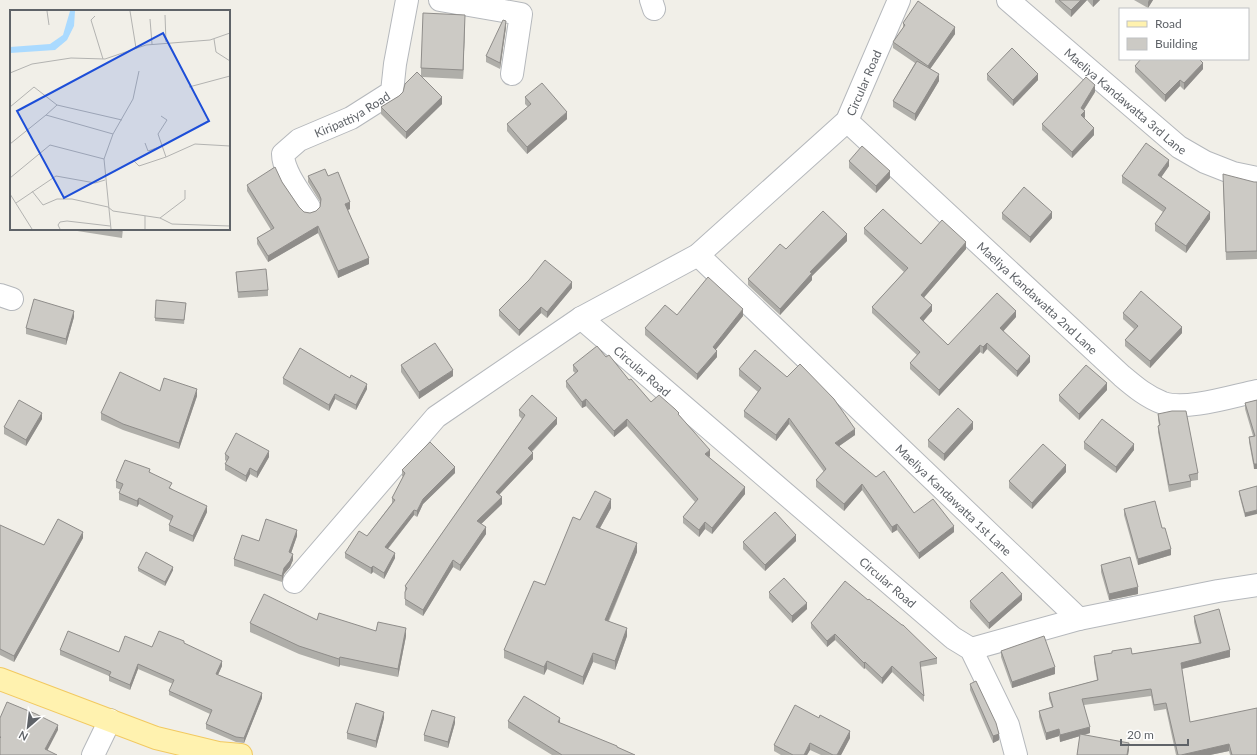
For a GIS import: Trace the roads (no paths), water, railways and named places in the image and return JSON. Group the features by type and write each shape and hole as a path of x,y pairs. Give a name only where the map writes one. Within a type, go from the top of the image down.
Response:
{"main road":[{"path":"2,685 110,720 156,738 218,753 236,755"}],"street":[{"name":"Kiripattiya Road","path":"309,207 291,178 283,160 283,154 299,140 351,118 392,92 395,64 406,0"},
{"path":"440,0 520,14 512,74"},
{"name":"Circular Road","path":"899,0 847,121 698,255 581,318 953,638 971,649"},
{"name":"Maeliya Kandawatta 3rd Lane","path":"1008,0 1179,147 1205,162 1233,174 1257,178"},
{"name":"Maeliya Kandawatta 2nd Lane","path":"847,121 1122,376 1142,392 1164,403 1184,406 1257,391"},
{"name":"Maeliya Kandawatta 1st Lane","path":"698,255 1079,619"},
{"path":"294,582 436,417 581,318"},
{"path":"1016,755 1008,725 971,649 1079,619 1218,591 1257,585"},
{"path":"93,755 110,720"}]}
